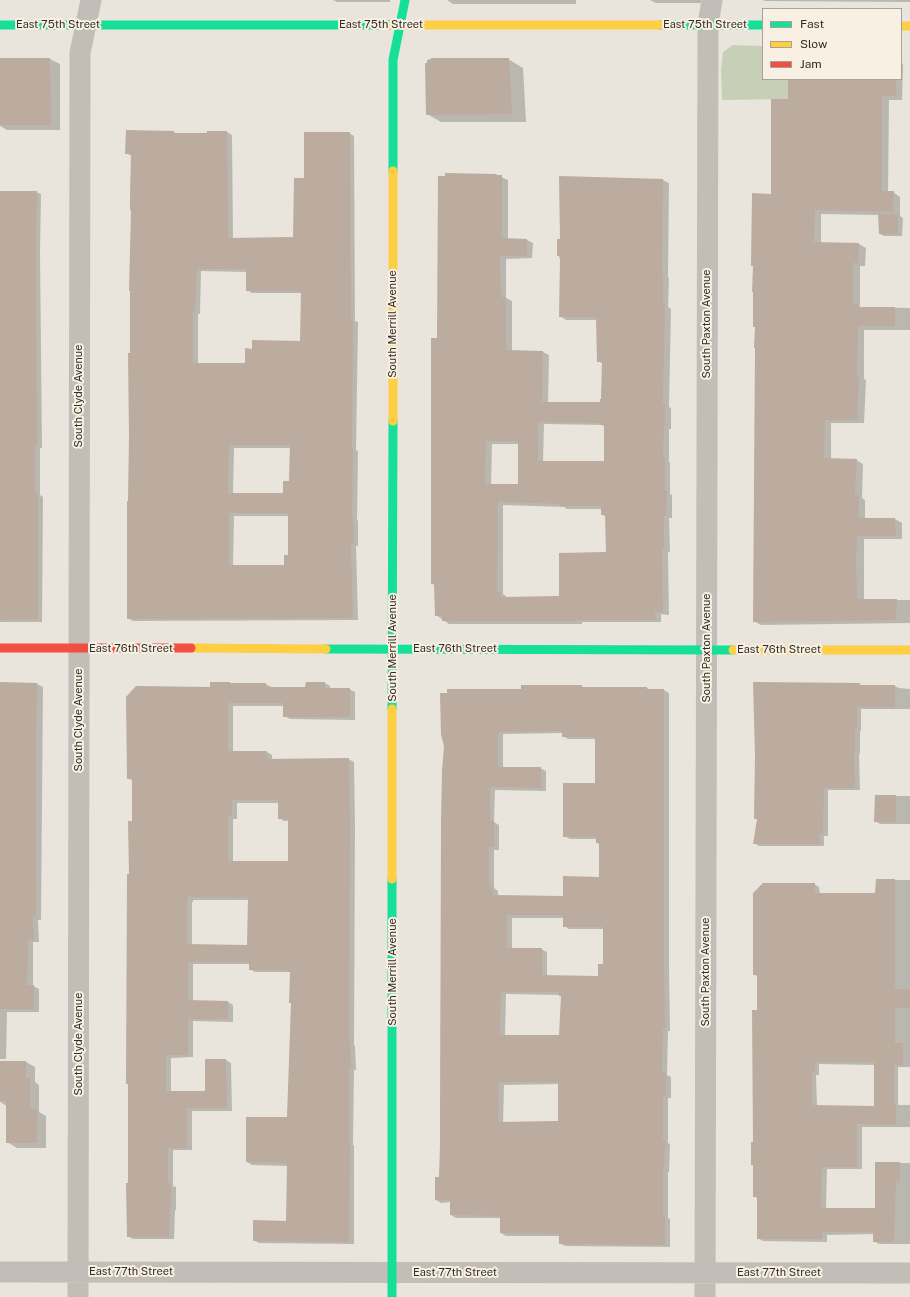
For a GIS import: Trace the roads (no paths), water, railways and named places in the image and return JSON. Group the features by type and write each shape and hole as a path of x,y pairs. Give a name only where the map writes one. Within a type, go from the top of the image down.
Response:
{"street":[{"name":"South Clyde Avenue","path":"78,1297 80,53 91,0"},
{"name":"South Merrill Avenue","path":"392,1297 393,60 405,0"},
{"name":"South Paxton Avenue","path":"705,1297 708,26 712,0"},
{"name":"East 75th Street","path":"0,25 762,25"},
{"name":"East 76th Street","path":"0,648 910,650"},
{"name":"East 77th Street","path":"0,1272 910,1273"}]}
